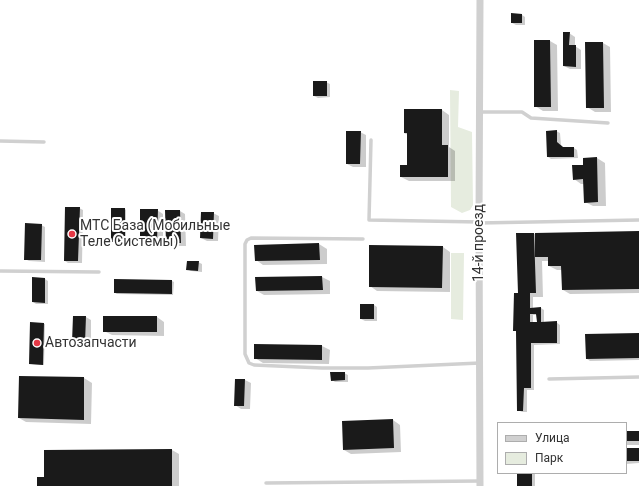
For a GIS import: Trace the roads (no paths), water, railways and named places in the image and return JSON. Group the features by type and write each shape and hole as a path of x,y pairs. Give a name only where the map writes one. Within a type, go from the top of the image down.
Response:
{"street":[{"name":"14-й проезд","path":"480,0 480,483"}],"lane":[{"path":"480,112 522,112 531,118 608,123"},
{"path":"371,140 369,220 479,223 639,220"},
{"path":"0,141 44,142"},
{"path":"363,240 251,238 247,240 245,244 245,354 249,363 254,365 322,368 368,368 480,363"},
{"path":"0,271 99,272"},
{"path":"549,379 639,377"},
{"path":"266,483 480,483"}],"place":[{"name":"МТС База (Мобильные Теле Системы)","path":"72,234"},
{"name":"Автозапчасти","path":"37,343"}]}
